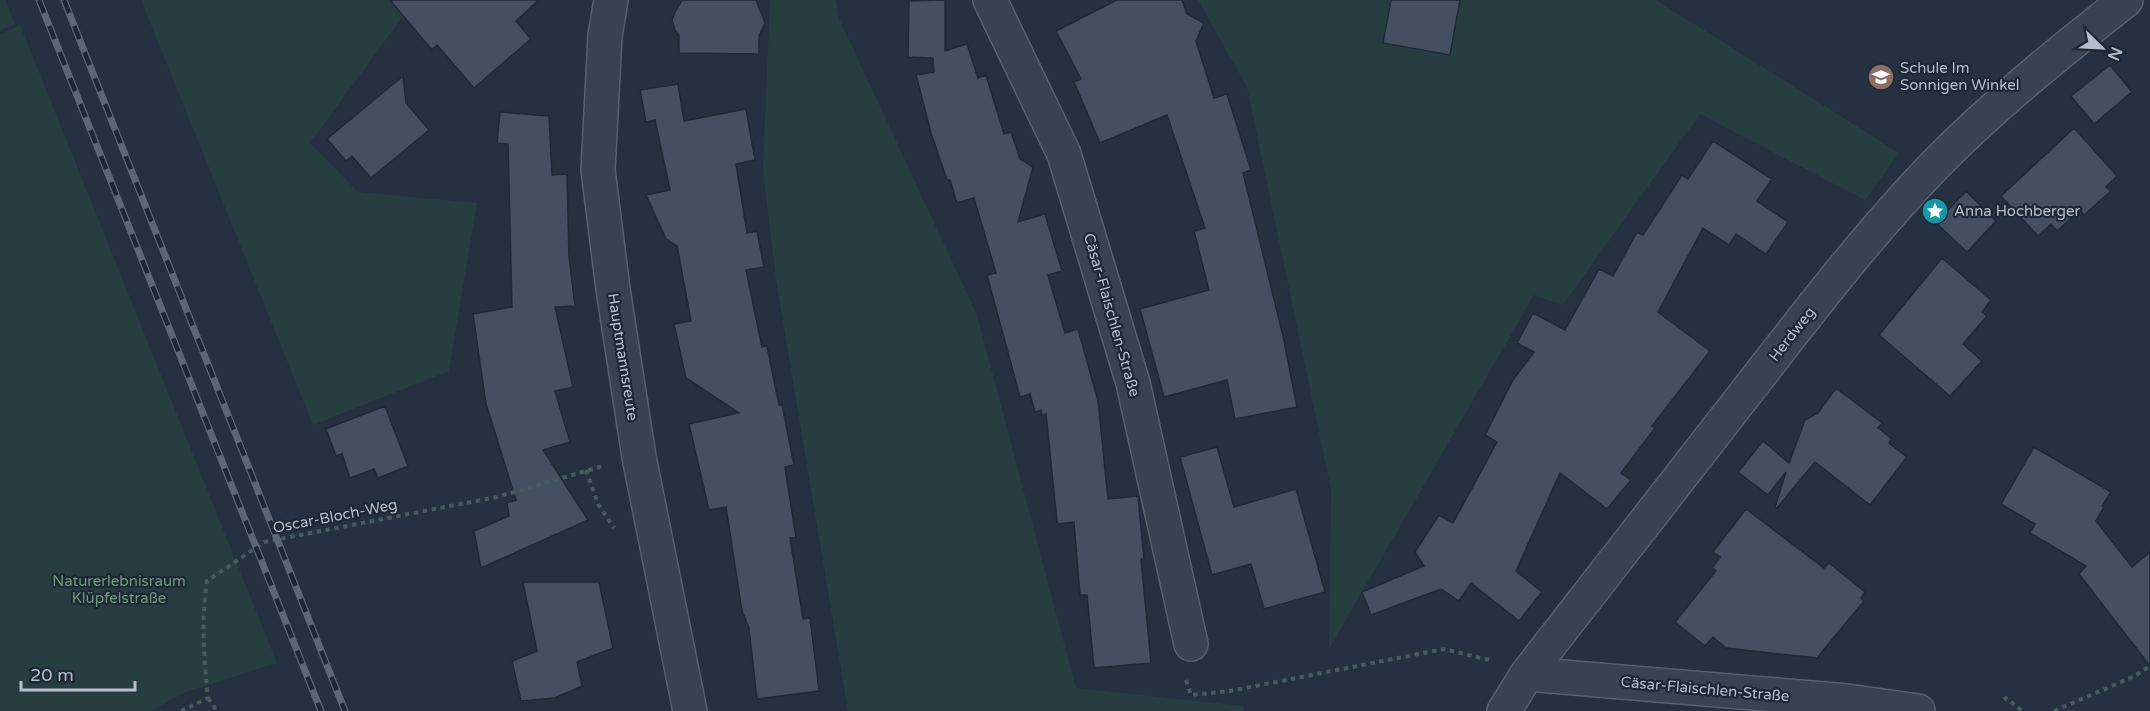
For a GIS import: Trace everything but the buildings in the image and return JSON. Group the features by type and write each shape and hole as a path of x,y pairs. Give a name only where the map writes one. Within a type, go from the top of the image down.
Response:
{"street":[{"name":"Hauptmannsreute","path":"611,0 605,36 598,170 613,289 639,458 690,711"},
{"name":"Cäsar-Flaischlen-Straße","path":"990,0 1064,154 1133,383 1191,644"},
{"name":"Herdweg","path":"1504,711 1527,674 1836,277 1938,163 2071,43 2126,0"},
{"name":"Cäsar-Flaischlen-Straße","path":"1527,674 1847,701 1918,711"}],"path":[{"name":"Oscar-Bloch-Weg","path":"208,698 203,608 207,581 264,542 497,497 586,470"},
{"path":"1185,677 1191,695 1230,691 1444,650 1484,657"},
{"path":"2054,711 2135,676 2150,666"},
{"path":"181,711 208,698 217,711"},
{"path":"2004,700 2006,698 2022,711"}],"green space":[{"path":"0,0 5,0 15,24 0,30"},
{"path":"141,0 415,0 310,143 358,192 477,203 449,371 313,425"},
{"path":"770,0 836,0 838,16 977,315 1076,688 1243,706 1244,711 848,711 776,279 763,170"},
{"path":"1198,0 1656,0 1899,153 1865,200 1700,114 1563,305 1534,295 1329,649 1331,490 1247,87"},
{"name":"Naturerlebnisraum Klüpfelstraße","path":"20,25 277,663 186,692 151,711 0,711 0,35"}],"railway":[{"path":"39,0 321,711"},
{"path":"64,0 345,711"}],"place":[{"name":"Schule Im Sonnigen Winkel","path":"1881,77"},
{"name":"Anna Hochberger","path":"1935,211"}]}
